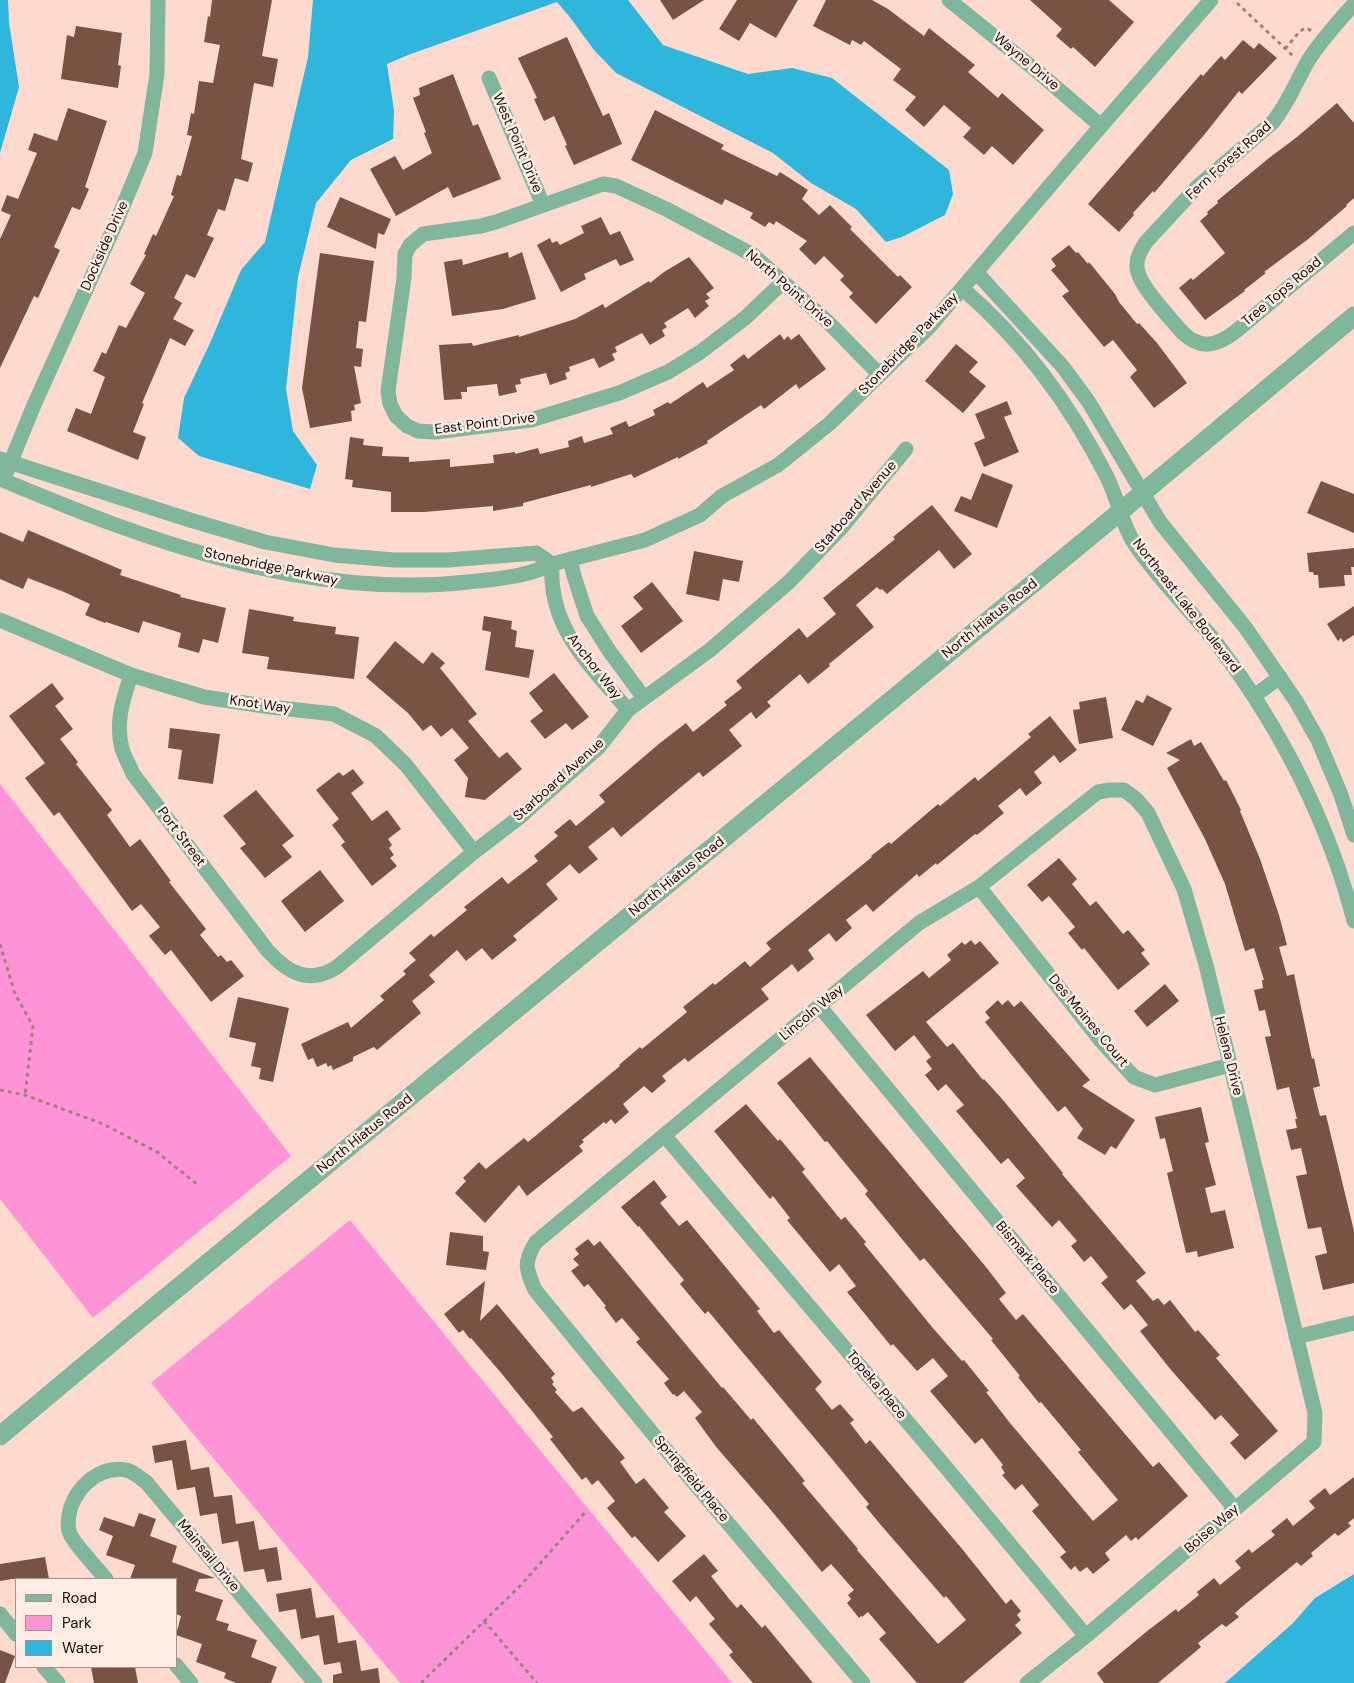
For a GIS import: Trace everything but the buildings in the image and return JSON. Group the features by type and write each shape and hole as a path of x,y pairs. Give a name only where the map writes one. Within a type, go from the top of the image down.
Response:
{"street":[{"name":"Dockside Drive","path":"1,480 5,460 34,405 116,223 145,153 157,74 158,0"},
{"name":"Wayne Drive","path":"949,0 1101,126"},
{"name":"Stonebridge Parkway","path":"1,480 116,525 176,546 229,561 340,582 397,586 440,585 492,580 540,571 552,564 645,540 700,515 722,496 778,465 830,424 929,328 1210,0"},
{"name":"Fern Forest Road","path":"1206,345 1190,339 1183,333 1141,282 1136,267 1140,250 1187,197 1273,122 1284,108 1319,45 1354,4"},
{"name":"West Point Drive","path":"489,78 543,205 604,184"},
{"name":"North Point Drive","path":"604,184 616,186 666,209 753,255 828,322 880,375"},
{"name":"East Point Drive","path":"543,205 481,226 423,234 416,239 405,254 404,278 388,391 390,404 396,416 407,426 418,431 435,432 531,420 619,393 668,372 699,353 745,318 783,282"},
{"name":"Tree Tops Road","path":"1206,345 1224,340 1354,233"},
{"path":"977,273 1063,367 1083,394 1160,522 1245,627 1280,677 1318,740 1341,795 1354,835"},
{"name":"Northeast Lake Boulevard","path":"963,289 1013,338 1049,382 1072,416 1108,478 1135,545 1220,648 1254,696 1285,748 1312,804 1344,881 1354,921"},
{"name":"North Hiatus Road","path":"0,1436 1142,494 1354,316"},
{"name":"Starboard Avenue","path":"299,974 318,976 337,967 474,852 521,816 598,748 628,710 710,650 789,582 842,527 906,449"},
{"name":"Stonebridge Parkway","path":"5,460 111,496 247,536 334,556 394,560 448,560 536,553 552,564"},
{"name":"Anchor Way","path":"570,559 586,616 644,698"},
{"name":"Anchor Way","path":"552,564 551,580 560,618 572,644 628,710"},
{"name":"Knot Way","path":"0,620 131,675 204,697 334,714 376,736 406,765 474,852"},
{"name":"Port Street","path":"131,675 122,701 118,722 122,748 133,774 268,952 281,965 299,974"},
{"path":"1254,696 1280,677"},
{"name":"Lincoln Way","path":"527,1268 528,1254 536,1242 919,923 979,887 1098,792 1124,790"},
{"name":"Helena Drive","path":"1124,790 1136,799 1148,813 1184,889 1206,965 1296,1337"},
{"name":"Des Moines Court","path":"979,887 1102,1042 1134,1077 1155,1085 1230,1065"},
{"name":"Bismark Place","path":"820,1007 1235,1509"},
{"name":"Topeka Place","path":"664,1135 944,1465 1086,1636"},
{"name":"Springfield Place","path":"527,1268 535,1290 662,1445 864,1683"},
{"path":"1296,1337 1354,1323"},
{"name":"Boise Way","path":"1027,1683 1086,1636 1314,1442 1315,1413 1296,1337"},
{"name":"Mainsail Drive","path":"105,1578 69,1532 69,1516 73,1500 85,1484 103,1473 128,1470 146,1482 315,1683"},
{"path":"0,1614 15,1633"},
{"path":"178,1667 191,1683"},
{"path":"45,1668 58,1683"}],"path":[{"path":"1237,3 1297,60"},
{"path":"1285,49 1304,28 1314,33"},
{"path":"0,944 15,994 33,1026 25,1095"},
{"path":"0,1090 25,1095 103,1124 157,1152 198,1185"},
{"path":"421,1683 522,1584 588,1510"},
{"path":"484,1621 537,1683"}],"green space":[{"path":"0,784 291,1156 93,1318 0,1199"},
{"path":"350,1220 732,1683 400,1683 151,1383"}],"water":[{"path":"0,0 8,0 9,23 19,87 0,153"},
{"path":"313,0 628,0 663,45 748,74 792,68 832,78 949,170 953,194 945,215 902,237 886,242 856,209 811,183 773,153 616,73 594,50 557,2 387,64 394,111 393,139 351,160 316,203 298,277 286,389 293,431 317,465 310,489 199,456 178,438 184,398 241,270 265,242 308,57"},
{"path":"1354,1574 1354,1683 1225,1683 1292,1624 1315,1598"}]}
